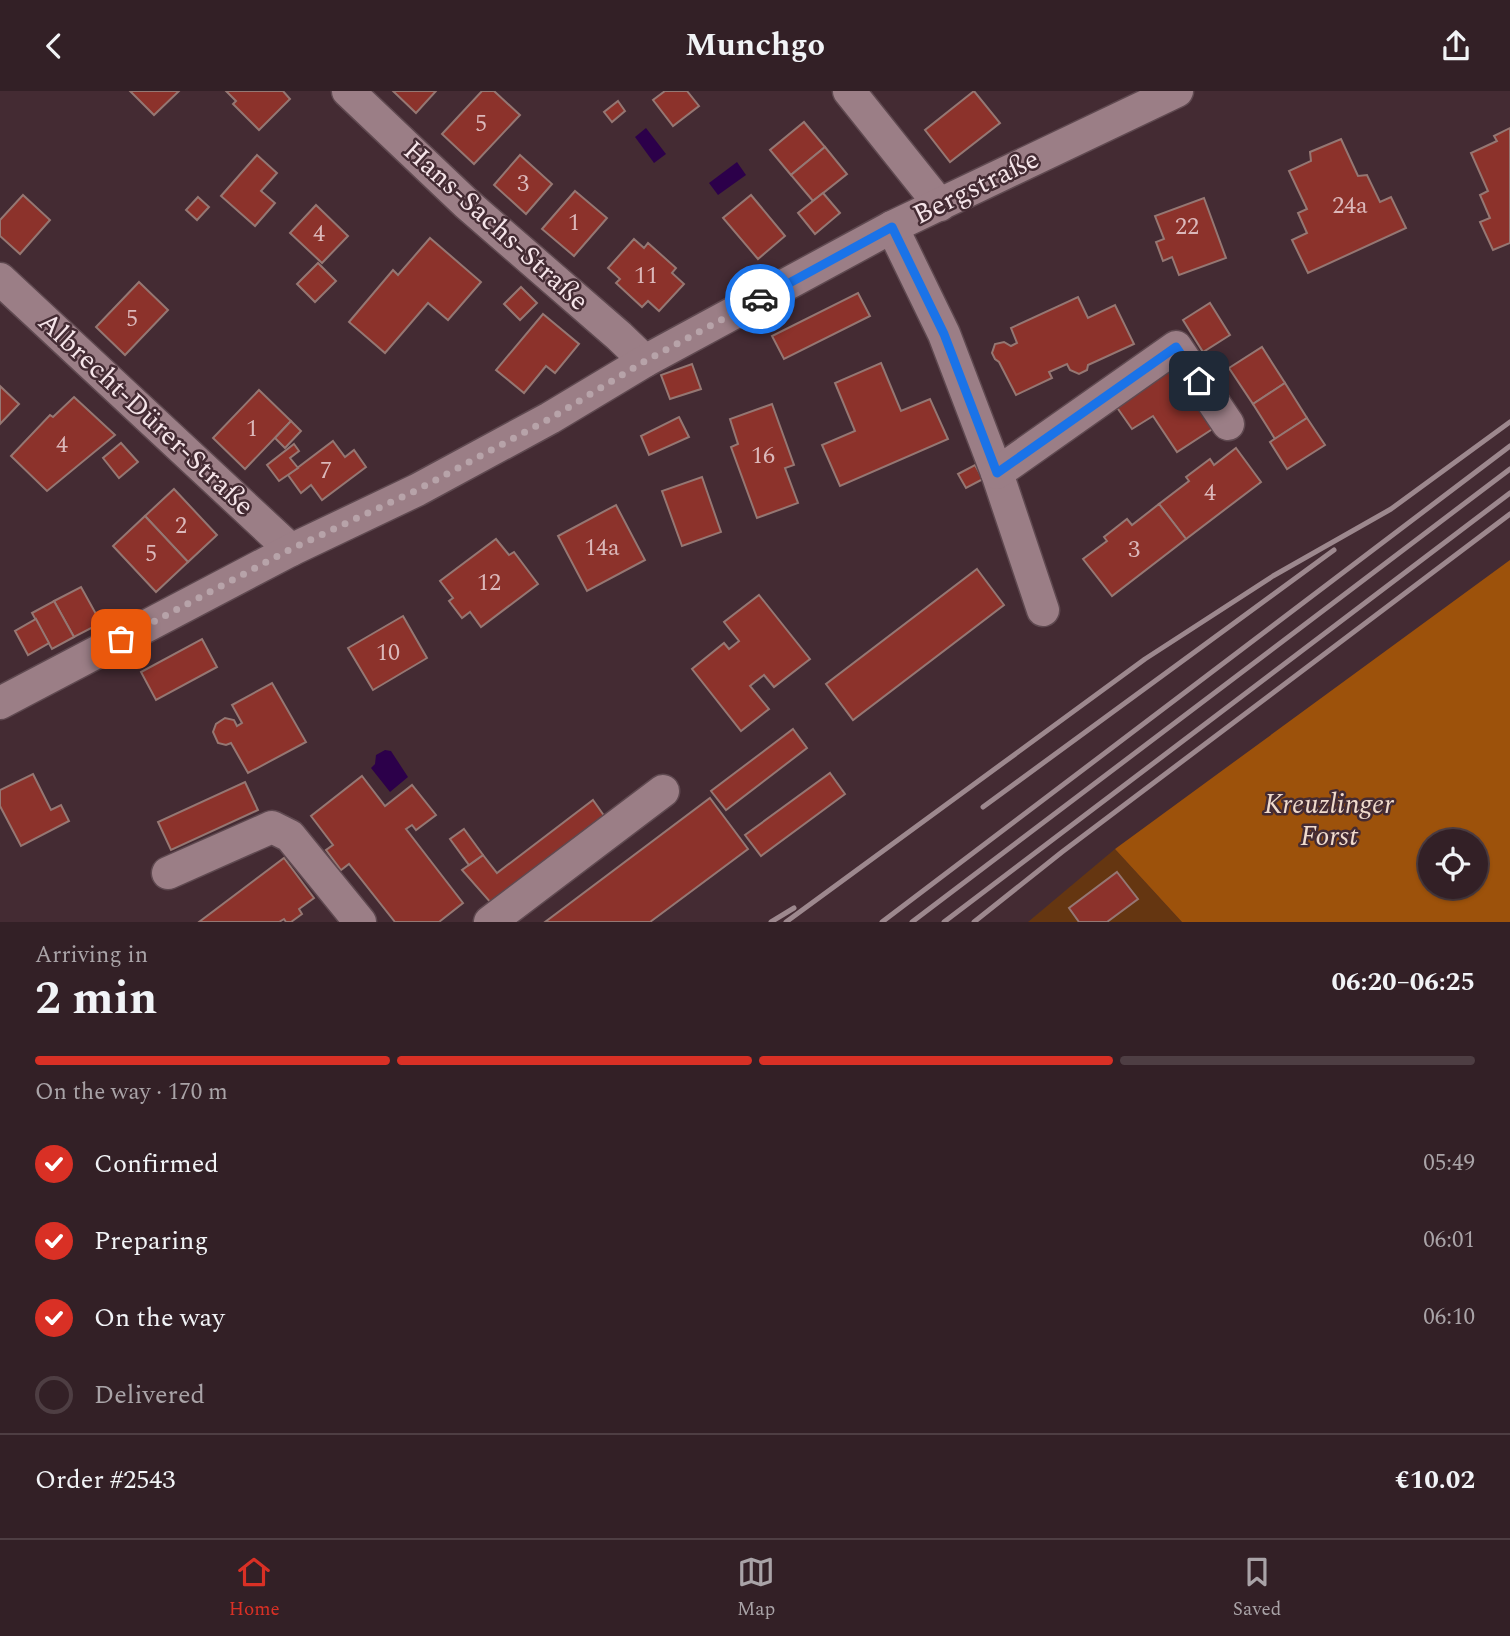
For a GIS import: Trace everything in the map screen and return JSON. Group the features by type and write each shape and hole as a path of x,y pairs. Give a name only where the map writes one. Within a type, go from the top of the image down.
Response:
{"street":[{"name":"Hans-Sachs-Straße","path":"348,91 467,204 645,361"},
{"path":"849,91 940,205"},
{"name":"Bergstraße","path":"0,703 291,549 417,490 551,418 645,361 892,227 1177,91"},
{"path":"892,227 944,334 997,473 1043,610"},
{"name":"Albrecht-Dürer-Straße","path":"0,279 291,549"},
{"path":"997,473 1176,347 1228,424"},
{"path":"489,922 663,791"},
{"path":"168,873 272,827 290,836 360,922"}],"shaded area":[{"path":"646,128 666,154 654,163 635,137"},
{"path":"737,162 746,175 718,195 709,183"},
{"path":"385,750 391,751 408,777 390,792 371,768 375,764 376,755"},
{"path":"1115,849 1182,922 1028,922"}],"green space":[{"name":"Kreuzlinger Forst","path":"1510,560 1510,922 1182,922 1115,849"}],"building":[{"path":"130,91 179,91 154,115"},
{"path":"226,91 283,91 290,99 259,130 233,104 236,101"},
{"path":"393,91 436,91 416,113"},
{"path":"482,91 494,91 520,115 474,164 442,134"},
{"path":"665,91 687,91 699,106 673,126 653,100"},
{"path":"974,91 1000,123 950,162 925,130"},
{"path":"618,101 625,111 612,122 604,112"},
{"path":"804,122 825,147 791,175 770,150"},
{"path":"1510,128 1510,243 1493,250 1480,222 1490,218 1480,195 1488,191 1471,153 1497,141 1494,136"},
{"path":"1341,139 1358,176 1367,175 1380,202 1391,197 1406,228 1308,273 1292,240 1307,233 1298,213 1307,209 1289,171 1311,161 1310,152"},
{"path":"825,147 847,174 813,201 791,175"},
{"path":"257,155 277,173 261,191 275,203 255,226 221,196"},
{"path":"520,155 552,184 526,214 494,185"},
{"path":"575,191 607,218 574,256 542,229"},
{"path":"823,193 840,213 815,234 798,213"},
{"path":"23,195 50,220 20,254 0,236 0,220"},
{"path":"751,195 785,236 758,259 723,218"},
{"path":"198,197 209,207 197,220 186,210"},
{"path":"1204,198 1226,258 1179,275 1172,257 1163,261 1156,242 1164,239 1155,216"},
{"path":"316,205 348,236 322,263 290,233"},
{"path":"430,238 481,282 448,320 428,303 385,353 349,322 393,270 398,275"},
{"path":"634,239 644,248 648,243 676,268 672,273 684,284 659,311 648,301 642,307 616,283 620,279 608,268"},
{"path":"318,263 336,281 315,302 297,284"},
{"path":"139,282 168,310 125,355 96,327"},
{"path":"521,287 537,303 520,320 504,304"},
{"path":"858,293 870,316 784,359 772,336"},
{"path":"1078,297 1088,318 1115,305 1134,344 1088,365 1087,370 1079,374 1070,370 1067,364 1049,372 1052,378 1016,395 992,353 995,344 1004,342 1011,346 1017,343 1011,328"},
{"path":"1210,303 1230,335 1203,352 1183,320"},
{"path":"543,314 579,344 555,373 546,366 524,393 496,370"},
{"path":"1262,347 1285,383 1253,404 1229,368"},
{"path":"881,363 901,411 930,399 948,439 840,486 822,445 855,431 835,383"},
{"path":"692,364 701,389 670,399 661,375"},
{"path":"1174,368 1214,428 1177,452 1153,416 1132,429 1116,406"},
{"path":"1285,383 1307,418 1275,439 1253,404"},
{"path":"0,386 19,404 0,424"},
{"path":"259,390 291,421 245,469 213,438"},
{"path":"74,397 115,435 47,491 11,456 50,415 53,417"},
{"path":"772,404 794,465 785,468 798,503 757,518 731,447 738,444 730,419"},
{"path":"679,417 689,437 649,455 641,436"},
{"path":"1307,418 1325,445 1287,469 1270,442"},
{"path":"291,421 301,431 285,448 275,438"},
{"path":"333,441 345,457 354,450 366,467 322,500 311,485 301,493 288,475"},
{"path":"121,443 138,462 119,478 103,458"},
{"path":"294,444 299,451 290,458 298,468 279,481 267,465"},
{"path":"1236,448 1261,482 1186,539 1159,504 1189,481 1186,477 1210,459 1214,465"},
{"path":"975,465 983,479 966,488 958,474"},
{"path":"702,477 721,532 682,546 662,491"},
{"path":"174,489 217,535 188,562 145,516"},
{"path":"1159,504 1186,539 1112,596 1083,559 1107,541 1104,537 1127,519 1132,525"},
{"path":"616,505 645,560 587,591 558,536"},
{"path":"145,516 188,562 156,592 113,546"},
{"path":"496,539 509,555 514,552 538,584 481,627 470,612 462,618 449,601 453,598 440,581"},
{"path":"977,569 1004,605 853,720 826,684"},
{"path":"81,587 101,623 74,637 54,601"},
{"path":"759,595 810,659 774,687 764,675 750,686 769,709 741,731 692,669 724,643 729,649 739,641 724,622"},
{"path":"54,601 74,637 52,649 32,613"},
{"path":"403,616 427,658 373,690 348,648"},
{"path":"36,619 49,643 28,655 15,631"},
{"path":"202,639 217,667 156,700 141,672"},
{"path":"272,683 306,742 248,773 231,743 218,743 213,732 216,724 225,718 234,720 237,726 242,723 232,705"},
{"path":"793,729 807,748 726,810 711,791"},
{"path":"830,773 845,794 761,856 745,835"},
{"path":"33,774 51,810 61,805 69,821 21,846 0,806 0,790"},
{"path":"362,776 385,806 412,785 436,815 416,830 412,825 406,829 463,903 439,922 395,922 349,864 341,870 326,850 333,845 311,816"},
{"path":"245,782 258,810 171,850 158,822"},
{"path":"710,798 748,849 650,922 545,922"},
{"path":"593,800 605,817 491,903 462,870 483,855 497,873"},
{"path":"464,829 483,855 469,865 450,839"},
{"path":"284,858 314,898 299,909 302,914 291,922 284,919 279,922 199,922"},
{"path":"1117,872 1138,899 1107,922 1079,922 1069,908"}],"railway":[{"path":"786,922 1145,659 1273,576 1391,509 1510,422"},
{"path":"882,922 1510,446"},
{"path":"912,922 1510,469"},
{"path":"944,922 1510,493"},
{"path":"974,922 1062,852 1510,514"},
{"path":"983,807 1334,550"},
{"path":"771,922 794,908"}],"way so far":[{"path":"121,639 291,549 417,490 551,418 645,361 760,299"}],"route":[{"path":"760,299 892,227 944,334 997,473 1176,347 1199,381"}]}
